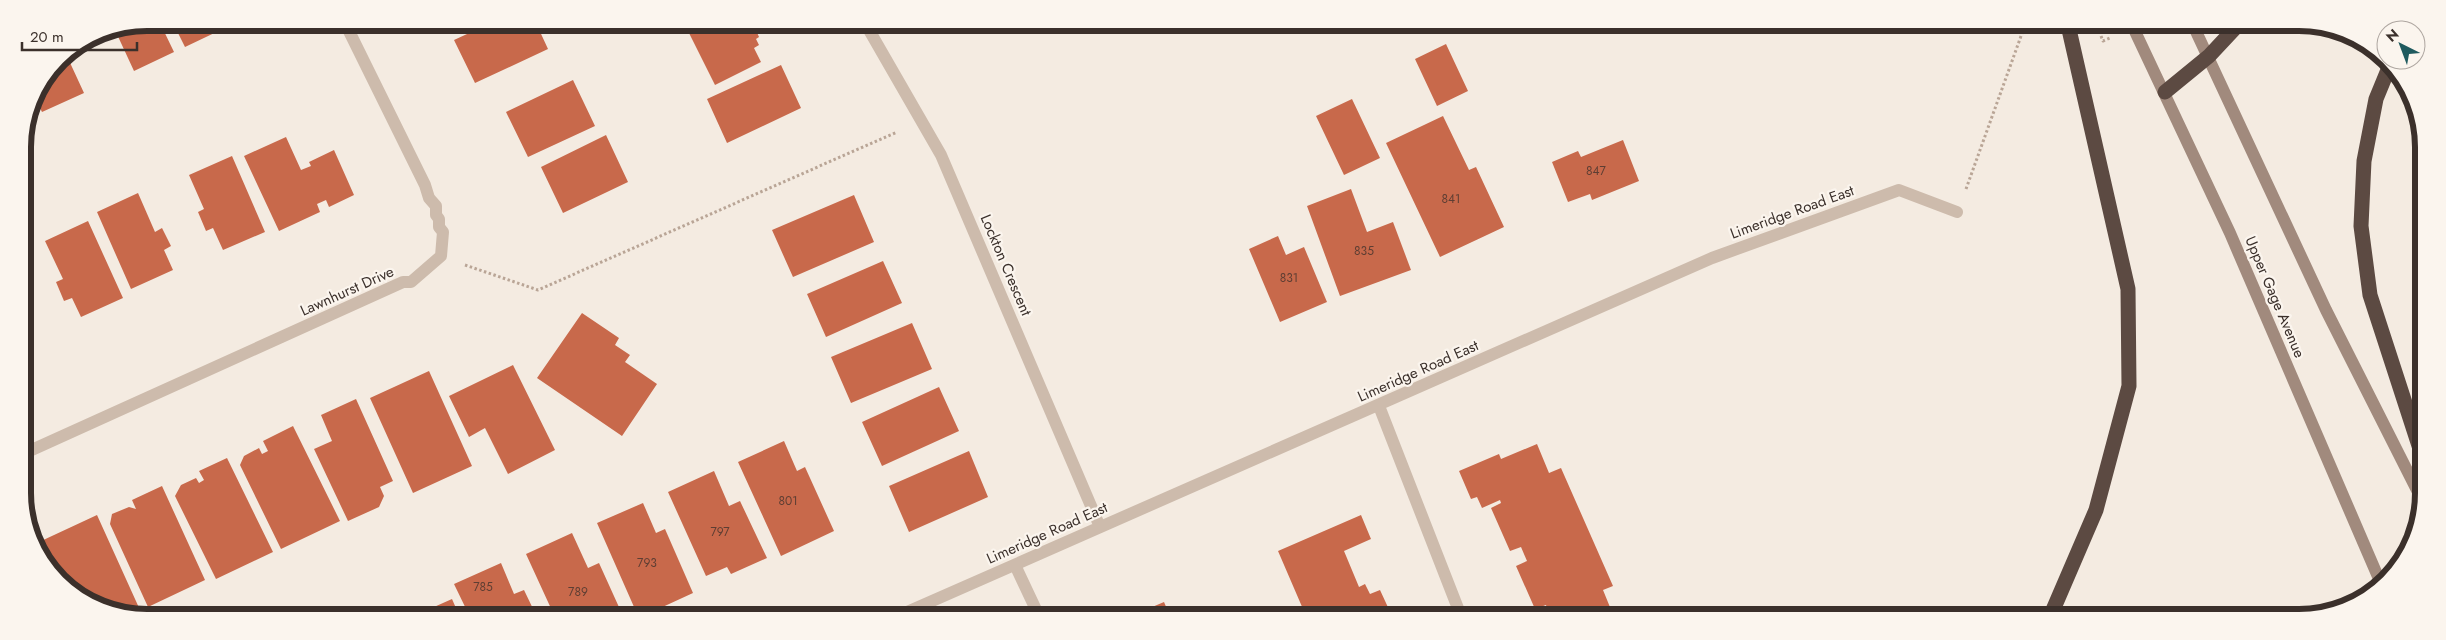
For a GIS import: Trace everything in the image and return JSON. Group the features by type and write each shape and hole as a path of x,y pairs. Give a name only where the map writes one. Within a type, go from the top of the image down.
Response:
{"highway":[{"path":"2053,609 2096,510 2129,386 2128,289 2069,31"},
{"path":"2165,92 2209,56 2232,31"},
{"path":"2387,72 2376,99 2364,161 2361,226 2370,295 2415,434"}],"main road":[{"name":"Upper Gage Avenue","path":"2135,31 2230,233 2378,577"},
{"path":"2197,31 2326,310 2415,486"}],"street":[{"path":"349,31 425,185 429,198 436,206 439,227 443,232 441,256"},
{"name":"Lockton Crescent","path":"870,31 941,155 1100,528"},
{"name":"Limeridge Road East","path":"914,609 1380,406 1712,258 1900,190 1957,212"},
{"name":"Lawnhurst Drive","path":"31,450 398,286 403,282 411,282 441,256"},
{"path":"1380,406 1458,609"},
{"path":"1015,565 1036,609"}],"path":[{"path":"1957,212 2005,86 2023,31"},
{"path":"441,256 538,290 922,121"}],"building":[{"path":"139,31 164,31 174,52 134,71 117,35"},
{"path":"177,31 219,31 185,47"},
{"path":"474,31 540,31 548,49 475,83 454,40"},
{"path":"688,31 756,31 759,37 756,39 759,45 754,48 761,62 715,85"},
{"path":"1446,44 1468,91 1437,106 1415,59"},
{"path":"69,62 84,93 42,112 39,106 43,96 55,76"},
{"path":"781,65 801,108 727,143 707,99"},
{"path":"573,80 595,126 528,157 506,112"},
{"path":"1352,99 1380,158 1344,175 1316,116"},
{"path":"1443,116 1469,170 1476,167 1504,227 1440,257 1386,143"},
{"path":"606,135 628,182 563,213 541,167"},
{"path":"286,137 301,170 311,166 309,162 334,150 354,195 329,207 326,200 317,204 320,212 279,231 244,156"},
{"path":"1623,140 1639,181 1592,200 1590,194 1568,202 1552,162 1578,151 1581,157"},
{"path":"232,156 265,232 223,250 213,228 206,231 198,212 204,209 189,175"},
{"path":"1351,189 1367,232 1393,222 1411,270 1340,296 1307,206"},
{"path":"138,193 155,232 162,228 171,246 164,250 173,270 131,289 97,212"},
{"path":"854,195 874,242 793,277 772,230"},
{"path":"88,221 123,298 81,317 72,298 64,301 56,282 63,279 45,241"},
{"path":"1278,236 1286,255 1304,247 1327,302 1280,322 1249,249"},
{"path":"883,261 902,303 826,337 807,294"},
{"path":"582,313 619,338 615,345 630,355 625,362 657,384 622,436 537,378"},
{"path":"912,323 932,369 851,403 831,357"},
{"path":"513,365 555,450 508,474 485,428 469,437 449,396"},
{"path":"429,371 472,466 413,493 370,398"},
{"path":"939,387 959,431 882,466 862,422"},
{"path":"356,399 393,481 380,487 384,496 379,507 348,521 314,449 332,441 321,415"},
{"path":"293,426 340,521 281,549 240,465 244,456 259,448 262,454 268,451 263,441"},
{"path":"784,441 797,471 805,467 834,531 781,556 738,462"},
{"path":"1537,444 1549,473 1561,468 1613,586 1603,590 1611,609 1545,609 1547,608 1546,605 1535,609 1516,566 1527,561 1521,547 1510,551 1491,508 1501,503 1500,500 1482,508 1477,497 1471,499 1459,471 1499,454 1501,459"},
{"path":"969,451 988,497 909,532 889,486"},
{"path":"227,458 273,552 216,579 175,496 181,485 196,478 199,483 204,480 199,471"},
{"path":"714,471 729,506 740,501 767,558 731,574 727,567 706,576 668,492"},
{"path":"162,486 205,580 148,607 110,524 112,514 129,507 136,509 132,500"},
{"path":"643,503 656,533 665,529 693,593 658,609 635,609 597,523"},
{"path":"97,515 140,609 110,603 76,585 55,564 42,541"},
{"path":"1361,515 1371,539 1344,551 1359,587 1365,584 1370,594 1380,590 1389,609 1303,609 1278,551"},
{"path":"572,533 588,568 599,563 620,609 551,609 526,554"},
{"path":"501,563 514,594 524,590 533,609 466,609 454,584"},
{"path":"452,599 456,609 430,609"},
{"path":"1164,602 1167,609 1148,609"}]}
